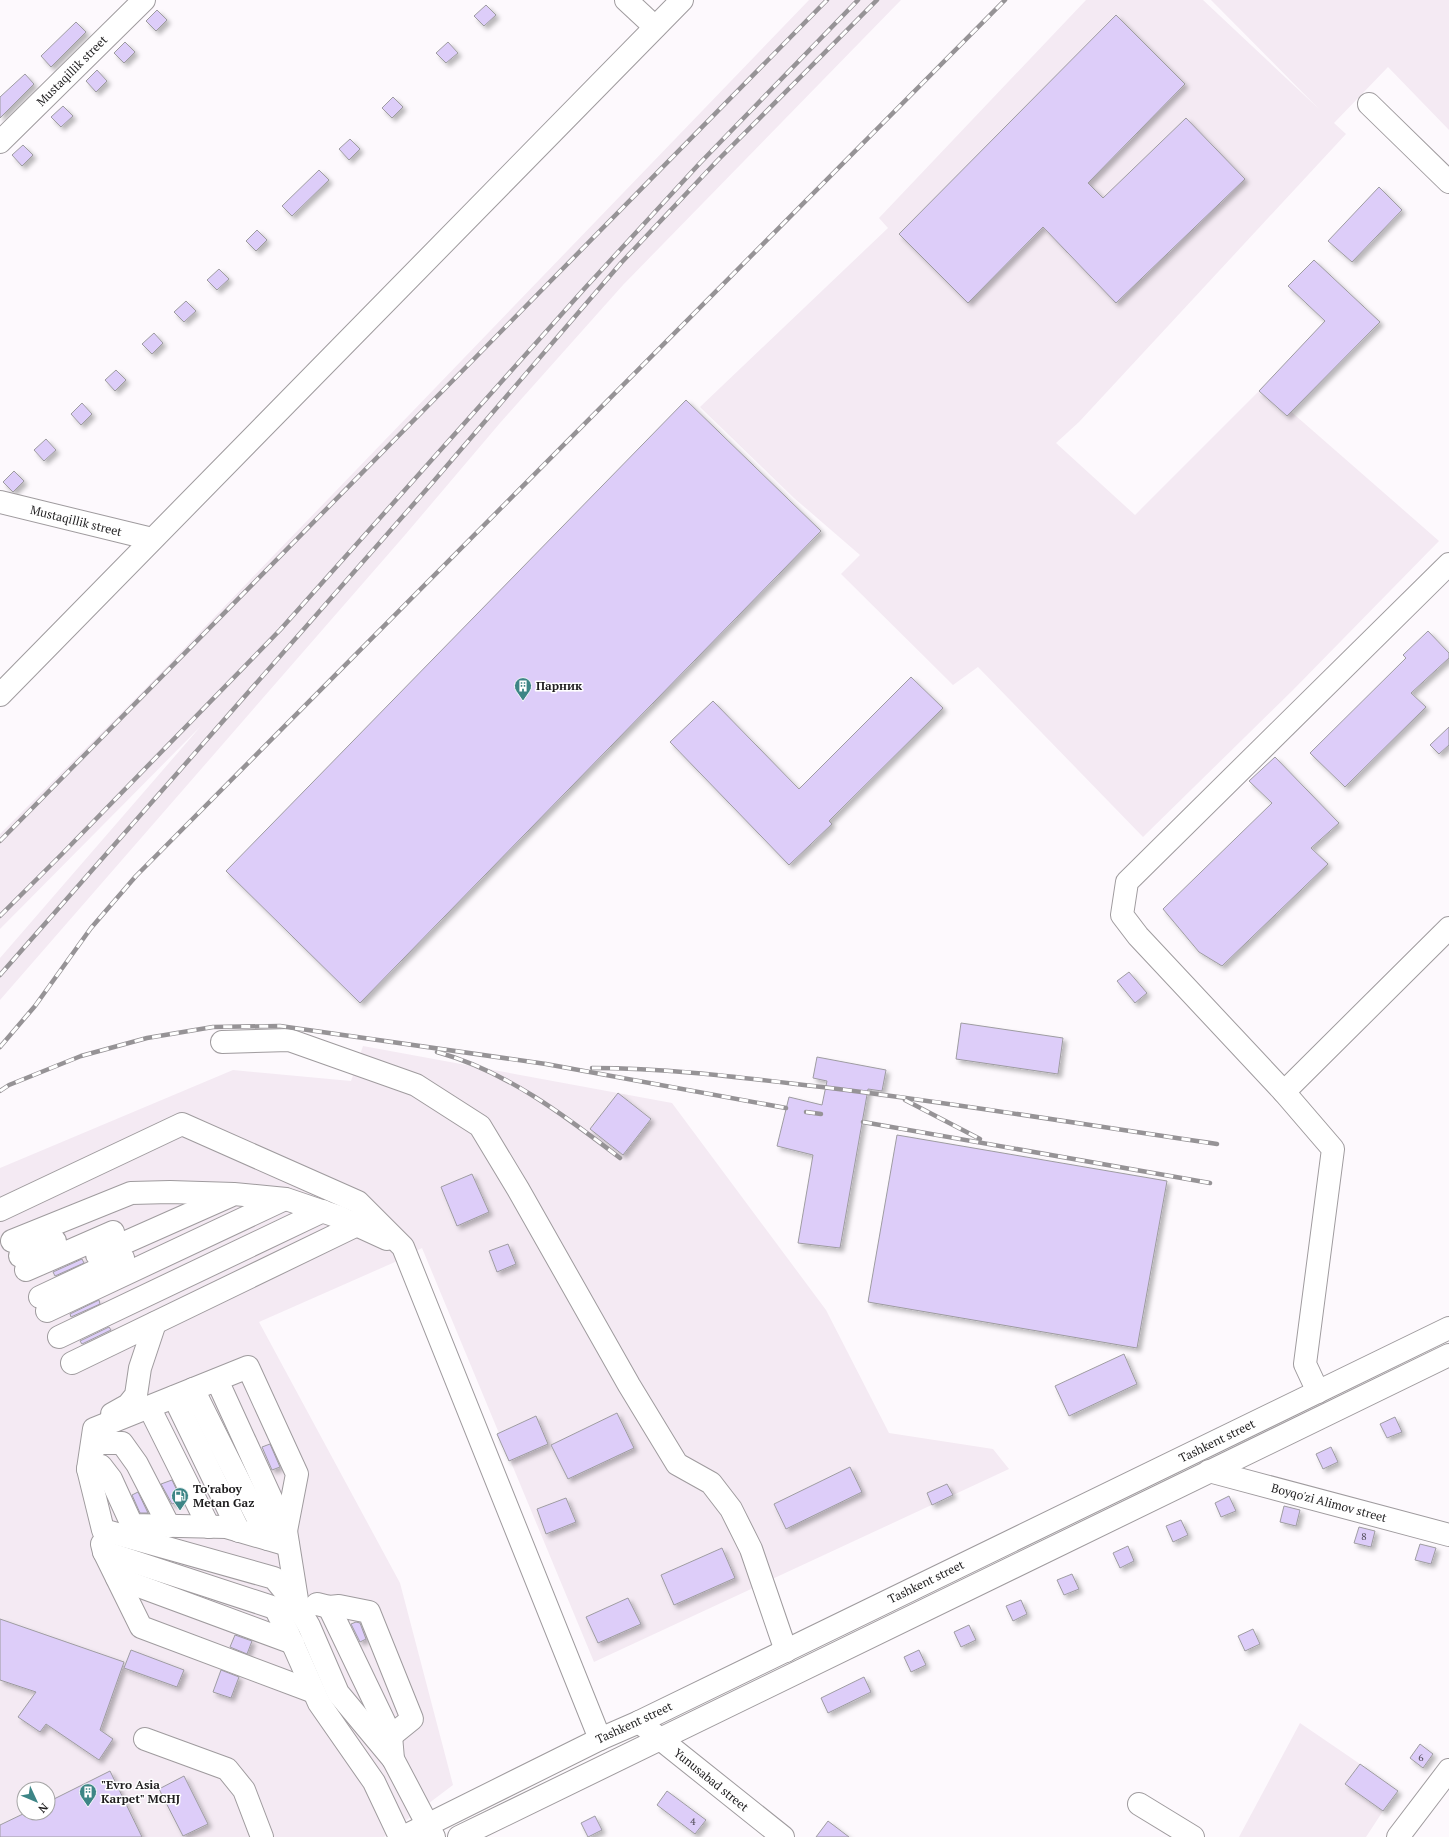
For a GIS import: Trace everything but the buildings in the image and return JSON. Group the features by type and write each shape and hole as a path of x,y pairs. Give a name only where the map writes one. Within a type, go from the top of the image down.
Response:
{"main road":[{"name":"Mustaqillik street","path":"0,142 144,0"},
{"path":"626,0 654,27"},
{"path":"0,695 682,0"},
{"path":"1369,104 1449,182"},
{"name":"Mustaqillik street","path":"0,502 152,539"},
{"path":"1318,1392 1305,1364 1334,1149 1284,1092 1138,936 1122,916 1127,882 1449,564"},
{"path":"1284,1092 1449,928"},
{"path":"222,1042 289,1040 416,1085 480,1126 526,1202 629,1385 677,1464 711,1484 731,1509 751,1550 786,1651"},
{"path":"0,1210 182,1124 358,1202 403,1247 600,1739"},
{"path":"46,1310 170,1192 202,1192 286,1198 331,1214 403,1247"},
{"path":"46,1310 202,1192"},
{"path":"46,1310 234,1194"},
{"path":"46,1310 259,1196"},
{"path":"46,1310 286,1198"},
{"path":"46,1310 331,1214"},
{"path":"46,1310 331,1214"},
{"path":"46,1310 155,1322 331,1214"},
{"path":"0,1217 46,1310"},
{"path":"155,1322 140,1368 136,1395 128,1405 111,1414 94,1429 94,1462 113,1567 141,1627 297,1654"},
{"name":"Tashkent street","path":"402,1837 431,1831 600,1739 639,1722 786,1651 1449,1328"},
{"name":"Tashkent street","path":"459,1837 1209,1471 1449,1356"},
{"path":"94,1429 248,1367 297,1474 232,1527 132,1525 111,1479 94,1462"},
{"path":"189,1391 232,1527"},
{"path":"189,1391 232,1527"},
{"path":"189,1391 232,1527"},
{"path":"120,1418 134,1436 232,1527 294,1601 308,1626 338,1693 393,1760 431,1831"},
{"path":"94,1462 99,1443 122,1443 137,1464 232,1527"},
{"name":"Boyqo'zi Alimov street","path":"1209,1471 1449,1535"},
{"path":"113,1567 294,1601 340,1607"},
{"path":"113,1567 275,1608 319,1703 374,1782 402,1837"},
{"path":"113,1567 297,1654"},
{"path":"294,1601 297,1654"},
{"path":"340,1607 378,1724 399,1729"},
{"path":"340,1607 399,1729 393,1760"},
{"name":"Yunusabad street","path":"639,1722 783,1837"},
{"path":"145,1739 228,1769 244,1790 262,1837"},
{"path":"1398,1837 1449,1770"},
{"path":"1139,1804 1193,1837"}],"shaded area":[{"path":"809,0 901,0 623,285 500,423 405,535 0,1000 0,958 201,726 0,929 0,834 144,690"},
{"path":"1086,0 1203,0 1319,109 1211,0 1449,0 1449,130 1388,67 1334,123 1346,134 1079,422 1056,443 1135,515 1263,387 1439,541 1293,690 1143,837 978,667 953,685 841,574 860,555 794,498 700,407 888,228 879,218"},
{"path":"363,1046 672,1103 826,1310 889,1433 993,1449 1009,1469 594,1662 422,1248 395,1262 259,1322 400,1583 453,1785 384,1837 0,1837 0,1168 233,1070 351,1081"},
{"path":"1300,1723 1360,1764 1345,1784 1383,1811 1366,1837 1239,1837"}],"railway":[{"path":"0,841 827,0"},
{"path":"0,916 280,630 585,288 700,163 858,0"},
{"path":"0,975 433,482 621,263 717,161 877,0"},
{"path":"0,1047 35,1006 91,928 136,876 1005,0"},
{"path":"0,1091 9,1085 81,1056 147,1038 213,1027 280,1026 546,1064 786,1108"},
{"path":"437,1052 462,1060 487,1071 533,1096 620,1158"},
{"path":"592,1068 621,1068 679,1072 822,1087 970,1107 1217,1144"},
{"path":"905,1100 980,1139"},
{"path":"806,1112 821,1114"},
{"path":"863,1122 1210,1183"}],"place":[{"name":"Парник","path":"523,701"},
{"name":"To'raboy Metan Gaz","path":"180,1511"},
{"name":"\"Evro Asia Karpet\" MCHJ","path":"88,1807"}]}
